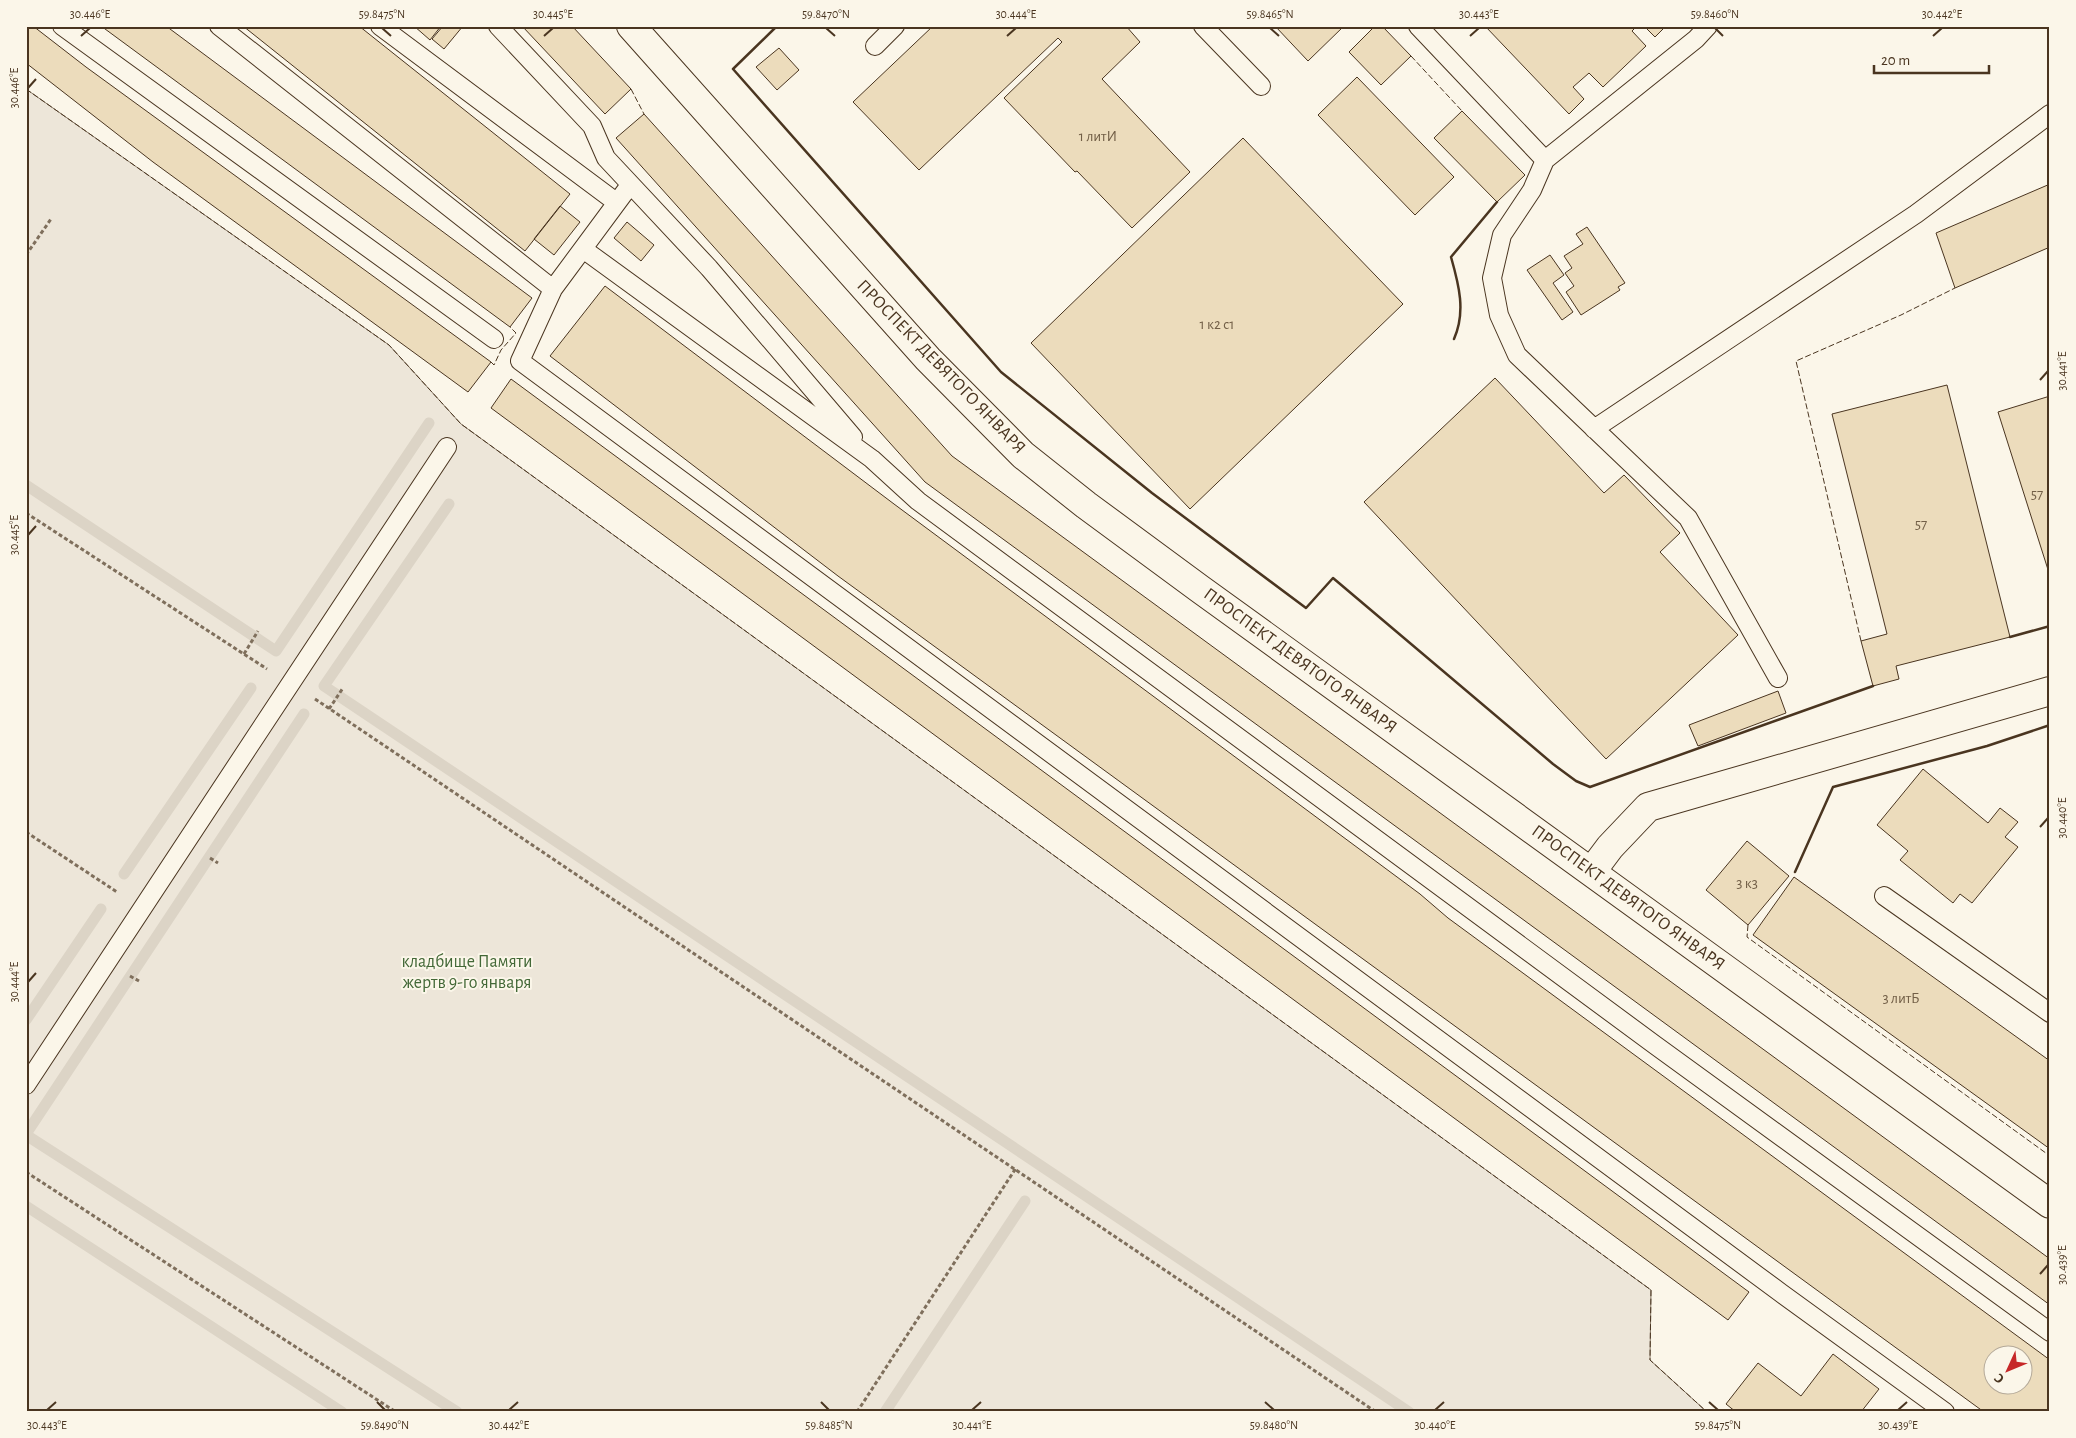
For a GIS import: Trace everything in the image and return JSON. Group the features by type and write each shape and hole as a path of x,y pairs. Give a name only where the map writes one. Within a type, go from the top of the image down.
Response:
{"street":[{"name":"ПРОСПЕКТ ДЕВЯТОГО ЯНВАРЯ","path":"631,26 928,359 1023,455 1086,505 1200,589 2050,1204"},
{"path":"1592,872 1610,847 1648,807 2050,691"}],"lane":[{"path":"62,26 494,339"},
{"path":"219,26 553,289"},
{"path":"380,26 616,202"},
{"path":"498,26 592,126 606,158 709,268 872,459"},
{"path":"875,46 895,26"},
{"path":"1203,26 1261,86"},
{"path":"1418,26 1545,160"},
{"path":"1708,26 1696,39 1545,160 1532,190 1502,235 1492,278 1499,315 1517,355 1688,518 1778,678"},
{"path":"1594,429 1916,214 2050,114"},
{"path":"630,184 553,289 520,361 1781,1293 1945,1412"},
{"path":"583,249 872,459 926,507 1671,1057 2050,1332"},
{"path":"26,1085 140,908 186,842 447,447"},
{"path":"1884,896 2050,1013"}],"path":[{"path":"26,256 51,219"},
{"path":"26,514 329,709 1016,1168 1376,1412"},
{"path":"244,654 258,631"},
{"path":"329,709 343,688"},
{"path":"26,832 140,908"},
{"path":"857,1412 1016,1168"},
{"path":"26,1172 396,1412"}],"green space":[{"name":"кладбище Памяти жертв 9-го января","path":"26,89 389,345 461,424 1651,1290 1650,1360 1707,1412 26,1412"}],"building":[{"path":"26,26 33,26 86,67 491,362 468,392 153,162 26,63"},
{"path":"101,26 166,26 532,298 510,327"},
{"path":"243,26 359,26 570,194 525,251"},
{"path":"414,26 441,26 430,40"},
{"path":"443,26 463,26 444,49 432,39"},
{"path":"522,26 572,26 631,89 605,114"},
{"path":"933,26 1126,26 1140,42 1102,79 1190,172 1132,228 1077,171 1075,172 1004,98 1062,42 1058,38 919,170 853,102"},
{"path":"1275,26 1344,26 1308,61"},
{"path":"1375,26 1382,26 1411,56 1381,85 1349,52"},
{"path":"1485,26 1637,26 1632,31 1646,46 1603,87 1589,73 1573,87 1584,99 1569,114"},
{"path":"1644,26 1666,26 1655,37"},
{"path":"779,48 799,70 777,90 756,67"},
{"path":"1357,77 1454,177 1415,215 1318,115"},
{"path":"1462,111 1525,175 1497,202 1434,138"},
{"path":"644,114 952,456 2050,1259 2050,1305 925,482 616,138"},
{"path":"1243,138 1403,304 1190,509 1031,343"},
{"path":"2050,184 2050,247 1955,288 1936,233"},
{"path":"560,206 580,222 554,255 534,239"},
{"path":"627,222 654,245 641,261 614,238"},
{"path":"1587,227 1625,283 1618,287 1620,290 1581,315 1566,292 1574,286 1565,273 1572,268 1564,256 1583,244 1576,234"},
{"path":"1550,255 1564,275 1553,283 1573,312 1562,320 1527,270"},
{"path":"605,286 894,504 1420,894 1448,918 2031,1346 1984,1346 1984,1396 2034,1396 2034,1348 2050,1360 2050,1412 1984,1412 838,576 550,356"},
{"path":"1495,378 1604,493 1624,475 1680,533 1660,552 1738,635 1606,759 1364,502"},
{"path":"511,379 1749,1292 1728,1320 491,408"},
{"path":"1947,385 2010,637 1896,666 1899,679 1873,686 1861,641 1887,634 1832,414"},
{"path":"2050,396 2050,576 1998,412"},
{"path":"1778,691 1786,713 1698,746 1689,725"},
{"path":"1923,769 1988,823 2000,808 2018,822 2005,837 2018,847 1972,903 1960,894 1953,903 1900,860 1908,851 1877,825"},
{"path":"1747,841 1789,876 1748,925 1706,890"},
{"path":"1794,877 2050,1061 2050,1149 1753,935"},
{"path":"1833,1354 1879,1389 1861,1412 1736,1412 1726,1404 1758,1363 1801,1396"}],"waterway":[{"path":"26,485 276,651 429,423"},
{"path":"449,504 324,686 1409,1412"},
{"path":"124,874 251,688"},
{"path":"26,1134 304,714"},
{"path":"26,1020 101,909"},
{"path":"26,1135 457,1412"},
{"path":"885,1412 1025,1201"},
{"path":"26,1206 342,1412"}],"fence":[{"path":"1411,56 1462,111"},
{"path":"26,89 389,345 461,424 1651,1290 1650,1360 1707,1412"},
{"path":"631,89 644,114"},
{"path":"1861,641 1796,361 1901,315 1955,288"},
{"path":"491,362 494,365 501,350 516,333 510,327"},
{"path":"1748,925 1747,937 2050,1156"}],"wall":[{"path":"777,26 733,69 1001,372 1152,493 1306,608 1333,578 1553,764 1576,781 1590,787 1873,686"},
{"path":"1454,339 1460,319 1460,298 1451,257 1497,202"},
{"path":"2010,637 2050,626"},
{"path":"1795,872 1833,787 1987,746 2050,725"}]}
